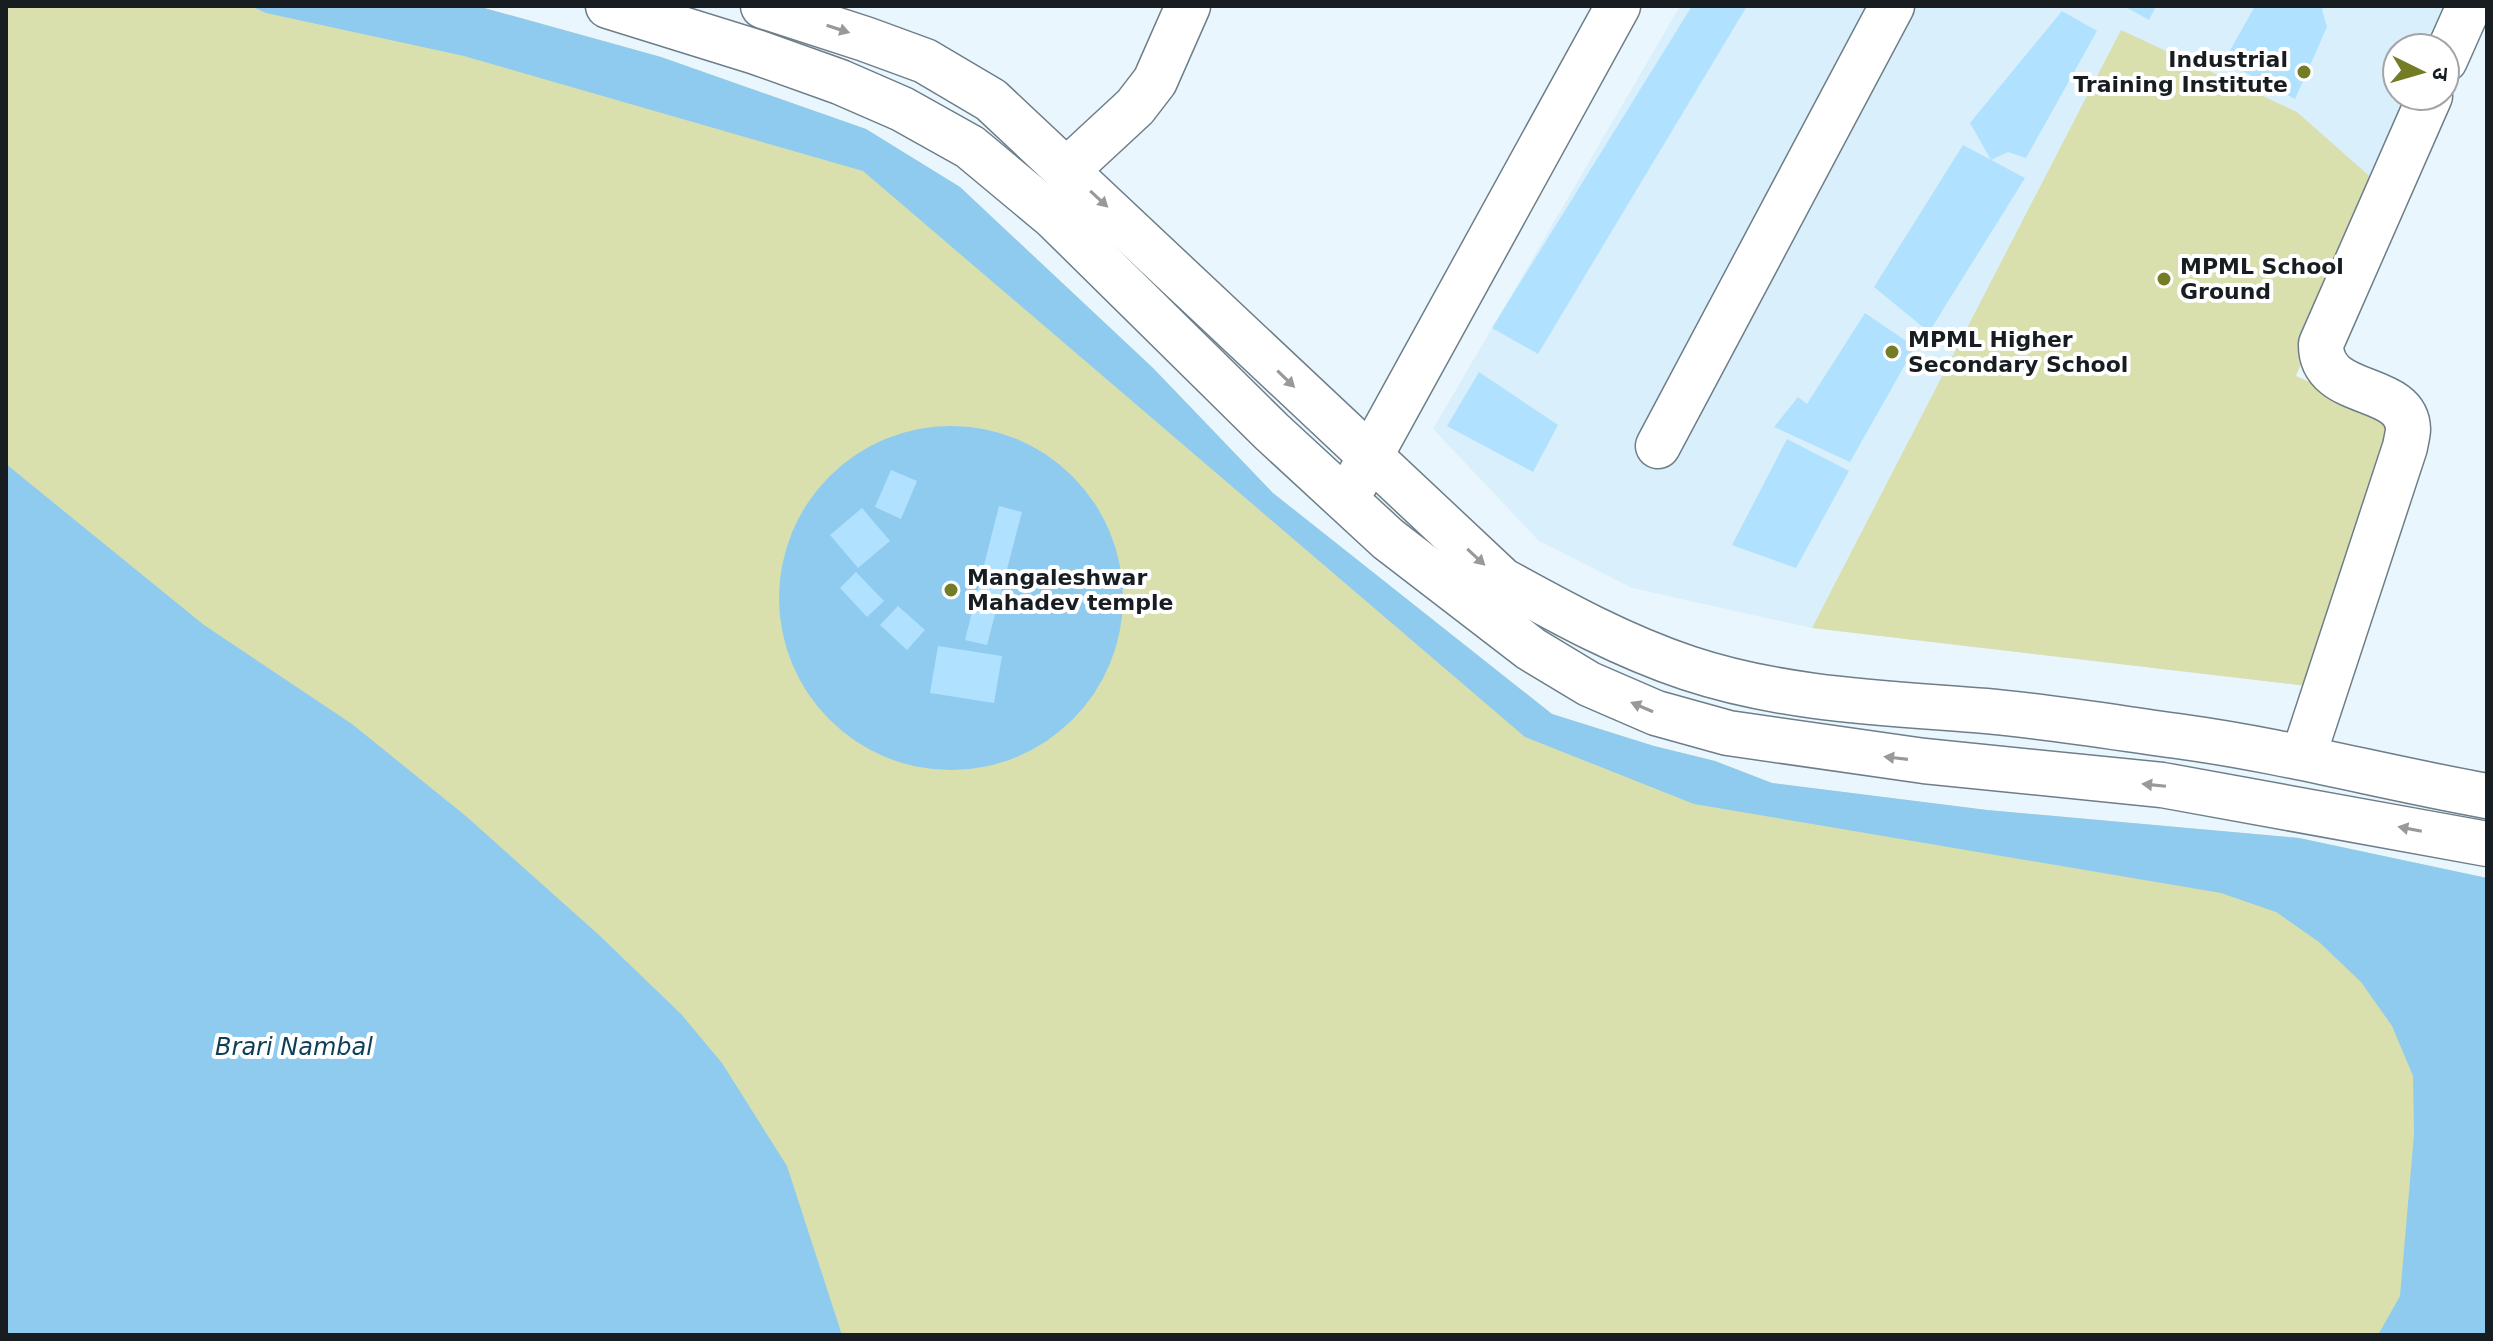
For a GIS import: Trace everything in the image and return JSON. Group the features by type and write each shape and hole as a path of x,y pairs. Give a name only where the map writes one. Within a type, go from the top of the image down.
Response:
{"street":[{"path":"608,6 840,82 902,109 970,147 1054,217 1272,432 1388,539 1531,649 1589,684 1656,713 1728,733 1799,745 2062,777 2162,785 2487,844"},
{"path":"763,6 925,61 991,100 1368,458 1502,580 1589,628 1688,668 1785,691 1846,700 1990,712 2188,738 2303,757 2487,796"},
{"path":"1067,170 1135,107 1155,81 1188,6"},
{"path":"1347,501 1618,6"},
{"path":"1658,446 1892,6"},
{"path":"2457,32 2469,6"},
{"path":"2303,757 2405,447 2408,427 2404,412 2394,404 2333,375 2321,360 2321,344 2423,112"}],"shaded area":[{"name":"MPML Higher Secondary School","path":"1680,6 2444,6 2434,32 2381,32 2381,112 2403,112 2296,376 2315,687 1812,628 1632,588 1539,541 1433,429"}],"green space":[{"path":"6,6 477,6 661,57 866,129 960,187 1153,368 1273,493 1552,714 1654,746 1715,761 1772,783 1987,810 2299,838 2487,878 2487,1335 6,1335"},
{"name":"MPML School Ground","path":"2121,30 2297,112 2375,181 2296,376 2388,416 2398,429 2315,687 1812,628"}],"water":[{"path":"251,6 477,6 661,57 866,129 960,187 1153,368 1273,493 1552,714 1654,746 1715,761 1772,783 1987,810 2299,838 2487,878 2487,1335 2378,1335 2400,1296 2414,1134 2413,1076 2392,1026 2361,982 2319,942 2276,912 2221,893 1694,804 1525,737 863,171 464,56 266,13"},
{"name":"Mangaleshwar Mahadev temple","path":"951,426 985,430 1017,439 1060,465 1084,489 1110,532 1119,564 1123,598 1119,632 1110,664 1084,707 1060,731 1017,757 985,766 951,770 917,766 885,757 842,731 818,707 792,664 783,632 779,598 783,564 792,532 818,489 842,465 885,439 917,430"},
{"name":"Brari Nambal","path":"6,464 204,625 352,724 467,817 599,935 681,1014 722,1063 787,1166 842,1335 6,1335"}],"building":[{"path":"1692,6 1747,6 1538,354 1492,328"},
{"path":"2124,6 2156,6 2149,20"},
{"path":"2255,6 2324,6 2322,10 2327,27 2295,99 2224,61"},
{"path":"2062,11 2097,31 2026,158 2008,152 1991,160 1970,123"},
{"path":"1963,145 2025,178 1929,332 1874,287"},
{"path":"1865,313 1915,347 1850,462 1774,427 1798,397 1807,404"},
{"path":"1479,372 1558,425 1533,472 1447,426"},
{"path":"1787,439 1849,471 1796,568 1732,545"},
{"path":"891,470 917,481 901,519 875,507"},
{"path":"999,506 1022,512 987,645 965,640"},
{"path":"862,508 890,541 858,568 830,535"},
{"path":"856,572 884,601 867,617 840,588"},
{"path":"898,606 925,630 907,650 880,625"},
{"path":"938,646 1002,656 994,703 930,693"}],"place":[{"name":"Industrial Training Institute","path":"2304,72"},
{"name":"MPML School Ground","path":"2164,279"},
{"name":"MPML Higher Secondary School","path":"1892,352"},
{"name":"Mangaleshwar Mahadev temple","path":"951,590"}]}
